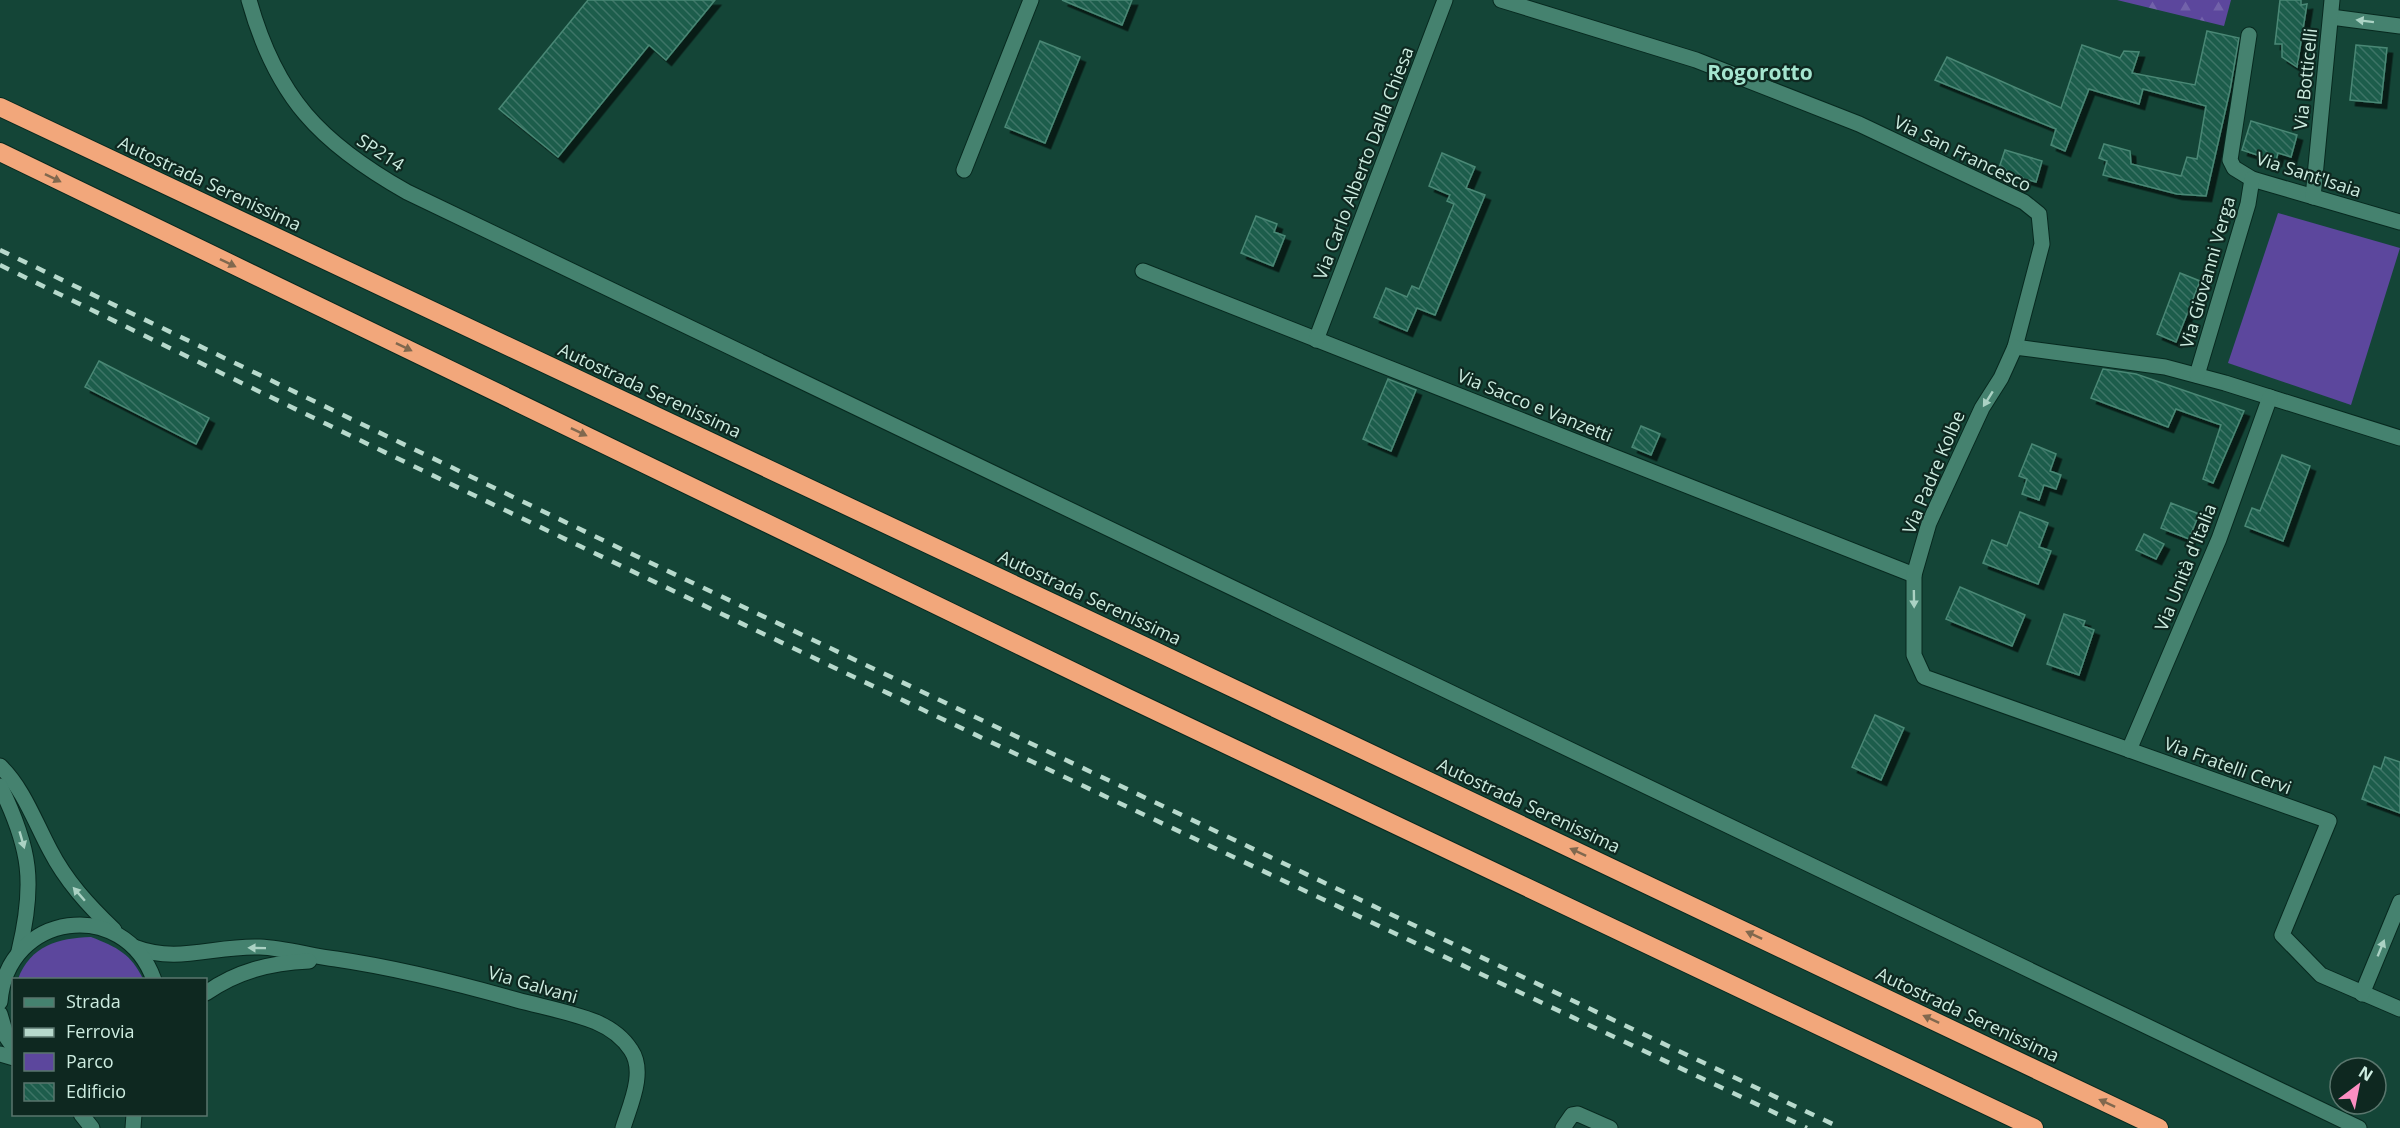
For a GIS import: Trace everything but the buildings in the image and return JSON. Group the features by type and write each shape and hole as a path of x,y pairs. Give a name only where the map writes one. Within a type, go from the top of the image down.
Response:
{"highway":[{"name":"Autostrada Serenissima","path":"0,107 1157,651 2160,1128"},
{"path":"0,152 1128,698 2034,1128"}],"street":[{"name":"SP214","path":"249,0 260,38 279,79 301,110 333,143 367,170 407,192 2359,1128"},
{"path":"964,170 1031,0"},
{"name":"Via Carlo Alberto Dalla Chiesa","path":"1316,340 1445,0"},
{"name":"Via San Francesco","path":"1502,0 1696,60 1859,124 2024,202 2039,214 2042,244 2015,347"},
{"name":"Via Botticelli","path":"2313,198 2332,0"},
{"path":"2331,17 2400,26"},
{"name":"Via Sant'Isaia","path":"2248,35 2230,160 2234,168 2253,179 2400,222"},
{"name":"Via Giovanni Verga","path":"2197,375 2248,204 2253,179"},
{"name":"Via Sacco e Vanzetti","path":"1143,271 1914,576"},
{"path":"2015,347 2165,367 2400,438"},
{"name":"Via Padre Kolbe","path":"1914,655 1914,576 1929,523 1982,408 2001,378 2015,347"},
{"name":"Via Unità d'Italia","path":"2129,750 2219,539 2270,397"},
{"name":"Via Fratelli Cervi","path":"1914,655 1924,677 2329,821 2282,935 2320,975 2362,994"},
{"path":"0,766 8,774 29,808 69,883 90,907 134,947 149,967 153,978"},
{"path":"0,786 24,844 29,874 29,899 16,955 2,984 0,1002"},
{"path":"2400,902 2362,994 2400,1009"},
{"path":"0,968 40,934 66,926 94,926 120,936"},
{"name":"Via Galvani","path":"134,947 149,953 175,955 260,947 375,964 465,985 594,1021 615,1032 633,1052 638,1077 623,1128"},
{"name":"Via Galvani","path":"207,992 227,980 259,967 287,962 336,959"},
{"path":"0,1014 6,1038 12,1046"},
{"path":"1563,1128 1572,1115 1578,1114 1610,1128"},
{"path":"83,1116 92,1128"}],"green space":[{"path":"2117,0 2231,0 2224,26"},
{"path":"2278,213 2400,248 2351,405 2228,363"},
{"path":"91,937 122,952 133,963 142,978 18,978 23,968 38,951 57,942"}],"railway":[{"path":"0,250 613,545 1841,1128"},
{"path":"0,265 676,592 1807,1128"}],"district":[{"name":"Rogorotto","path":"1760,72"}]}
